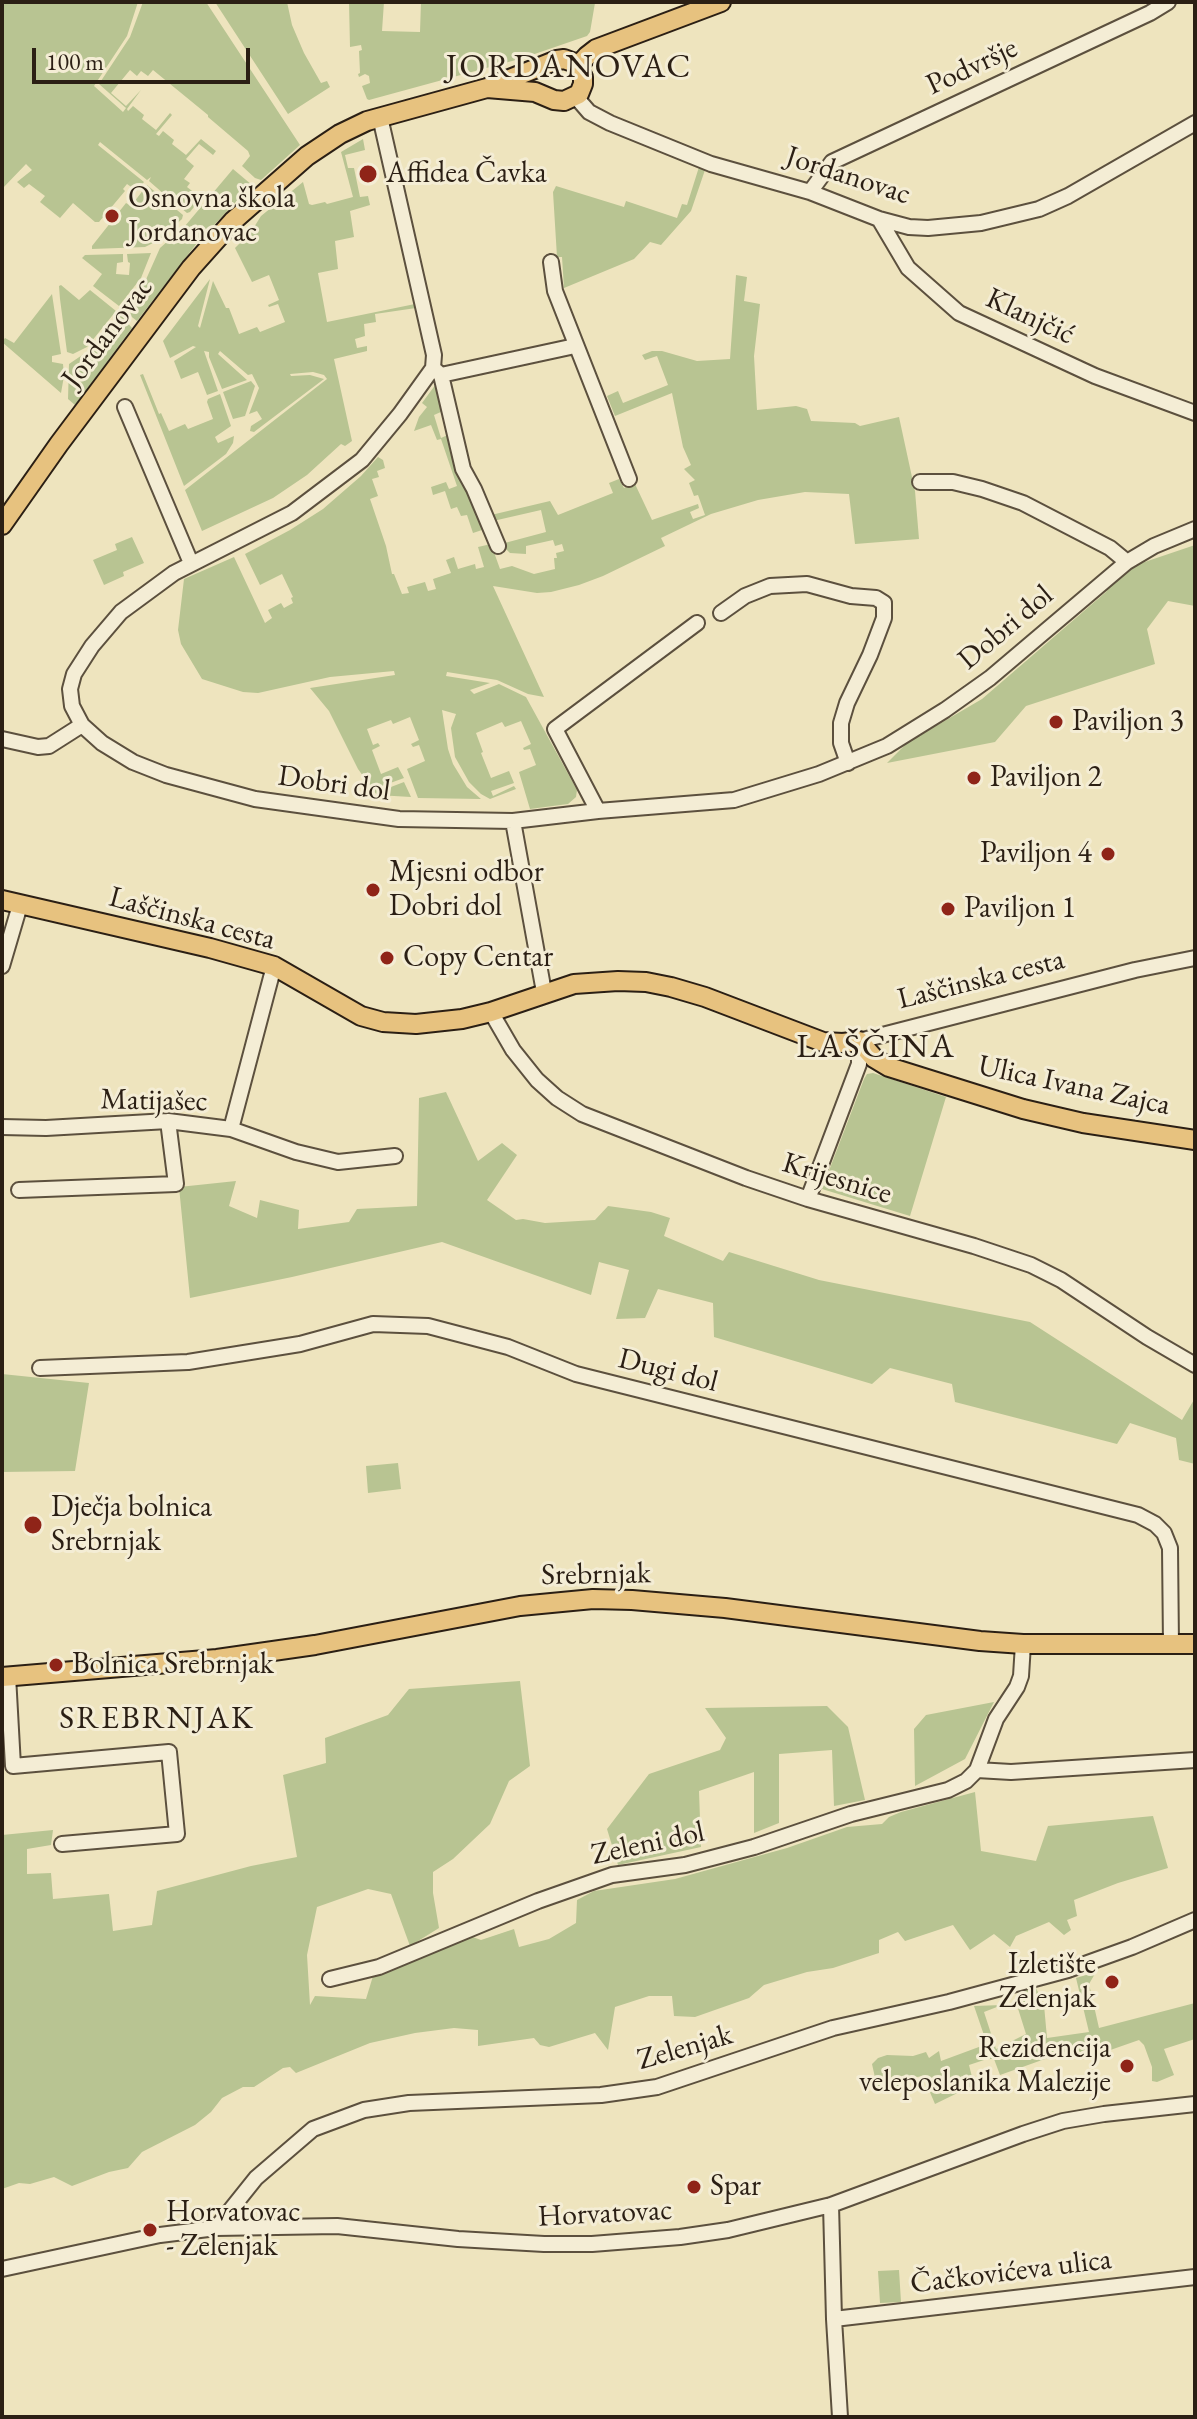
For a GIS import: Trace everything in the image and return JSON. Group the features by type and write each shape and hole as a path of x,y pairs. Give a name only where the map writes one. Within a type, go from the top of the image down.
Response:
{"main road":[{"path":"578,66 596,49 721,2"},
{"path":"564,59 578,66 583,77 576,97 564,101 535,92 487,88 564,59"},
{"path":"548,65 542,80 551,98"},
{"name":"Jordanovac","path":"2,525 191,268 233,221 307,156 340,134 380,117 487,88"},
{"name":"Laščinska cesta","path":"11,903 210,948 274,966 361,1016 383,1022 446,1022 491,1012 574,984 646,982 705,997 823,1042 859,1041"},
{"name":"Ulica Ivana Zajca","path":"859,1041 874,1058 889,1067 1011,1106 1083,1123 1195,1140"},
{"name":"Srebrnjak","path":"5,1676 203,1661 266,1653 520,1606 593,1599 672,1603 907,1633 1023,1644 1195,1644"}],"street":[{"name":"Podvršje","path":"810,192 832,162 1168,2"},
{"name":"Jordanovac","path":"576,97 594,115 711,164 810,192 879,219 909,227 928,228 981,223 1039,209 1068,196 1195,123"},
{"path":"380,117 437,372 463,469 498,546"},
{"name":"Klanjčić","path":"879,219 908,268 959,313 1095,376 1195,413"},
{"path":"551,262 555,291 629,479"},
{"path":"2,739 38,747 49,746 82,725 72,706 70,689 74,674 92,646 121,612 191,563 292,513 362,460 437,372 575,346"},
{"path":"125,407 191,563"},
{"path":"920,482 953,482 1023,503 1110,548 1127,562"},
{"name":"Dobri dol","path":"82,725 102,743 133,762 166,775 255,799 399,819 513,821 734,800 848,763 887,746 990,678 1127,562 1154,546 1195,529"},
{"path":"721,613 745,596 770,586 807,584 851,596 876,598 884,603 884,618 841,723 841,743 848,763"},
{"path":"598,811 555,729 697,623"},
{"path":"513,821 544,992"},
{"path":"2,966 11,903"},
{"name":"Laščinska cesta","path":"859,1041 1135,970 1195,958"},
{"path":"231,1129 274,966"},
{"name":"Krijesnice","path":"491,1012 513,1050 537,1080 582,1114 808,1199 1031,1265 1061,1280 1195,1365"},
{"path":"808,1199 857,1069 861,1051 859,1041"},
{"path":"19,1190 176,1184 168,1121"},
{"name":"Matijašec","path":"2,1127 46,1128 168,1121 231,1129 296,1152 338,1162 395,1156"},
{"name":"Dugi dol","path":"40,1368 188,1362 300,1344 373,1324 428,1326 508,1347 576,1374 1138,1515 1164,1533 1170,1548 1171,1645"},
{"path":"1023,1644 1021,1676 1017,1687 996,1719 977,1770 1011,1772 1195,1760"},
{"path":"5,1676 8,1766 169,1752 177,1834 62,1844"},
{"name":"Zeleni dol","path":"330,1979 379,1967 538,1901 612,1875 685,1865 754,1847 851,1814 948,1790 966,1781 977,1770"},
{"name":"Zelenjak","path":"216,2228 256,2178 313,2129 364,2110 409,2103 601,2095 657,2087 833,2028 949,2002 1068,1970 1195,1920"},
{"name":"Horvatovac","path":"2,2269 160,2235 216,2228 337,2226 503,2243 592,2244 647,2241 728,2230 831,2205 1063,2121 1195,2104"},
{"path":"831,2205 840,2417"},
{"name":"Čačkovićeva ulica","path":"834,2319 1195,2277"}],"green space":[{"path":"7,2 138,2 127,36 94,86 123,112 126,108 99,84 130,37 143,2 206,2 300,145 261,180 255,178 242,166 250,156 248,151 208,115 153,70 148,76 141,71 137,76 130,70 111,93 126,106 141,90 128,111 133,106 144,115 142,119 156,130 170,113 172,115 156,134 159,136 163,131 174,140 172,144 186,155 201,139 216,151 213,155 199,144 186,159 194,166 184,179 190,183 187,187 201,198 187,213 176,204 173,192 170,192 172,201 149,181 151,177 147,180 100,142 98,145 144,182 137,191 127,184 123,189 125,191 99,222 73,203 60,218 40,202 45,196 29,184 24,188 17,182 32,170 26,164 2,189 2,6"},
{"path":"215,2 287,2 292,25 304,53 321,83 327,81 330,87 288,114"},
{"path":"349,2 384,2 382,31 420,32 421,2 595,3 587,36 523,58 369,100 362,86 370,83 369,76 359,77 358,74 361,45 350,47"},
{"path":"363,139 365,150 345,155 348,168 354,168 360,197 368,196 370,205 350,211 354,237 335,241 338,269 318,273 327,322 415,304 416,308 375,314 376,322 364,324 365,336 355,339 357,348 367,346 367,351 334,359 352,441 345,446 341,444 307,475 273,498 202,531 185,490 327,379 313,372 290,374 324,379 254,432 250,431 251,426 262,419 257,411 249,414 259,388 252,374 248,375 220,351 218,354 247,380 222,389 209,352 204,351 218,391 207,395 198,372 181,379 174,361 196,347 170,358 163,341 210,279 200,328 213,281 226,308 229,308 239,334 257,327 260,332 285,322 278,304 268,305 279,300 269,275 252,282 235,248 261,216 303,182 309,204 312,205 353,197 341,152"},
{"path":"699,167 705,170 691,211 661,245 650,242 634,259 564,288 562,257 557,257 553,192 556,186 624,207 626,201 677,218 682,204 687,205"},
{"path":"233,169 252,185 197,243 137,321 123,310 144,284 160,248 185,226"},
{"path":"147,185 183,215 182,219 159,240 145,247 92,249 126,203 131,206"},
{"path":"151,253 141,278 119,306 93,286 102,274 82,258 85,255 123,254 123,262 117,263 116,274 129,275 127,254"},
{"path":"736,275 747,277 744,301 760,304 754,356 757,410 796,406 807,409 811,421 855,423 860,426 899,417 915,491 919,539 855,544 849,494 805,492 758,500 711,514 661,538 665,546 579,585 537,593 493,586 544,697 528,694 497,680 447,672 446,676 490,683 470,690 474,694 499,684 526,697 577,790 576,797 568,804 530,809 519,772 536,765 530,749 523,748 531,744 521,721 505,727 502,722 476,733 491,778 509,771 514,783 491,791 493,796 514,786 516,789 490,799 481,794 469,782 455,757 451,728 456,714 442,710 453,764 467,787 481,799 418,798 407,769 425,761 419,745 413,747 411,744 419,740 410,717 367,729 373,745 378,743 380,746 372,750 381,774 398,767 404,778 382,786 383,790 404,782 411,797 377,795 358,769 329,711 310,688 395,675 394,671 330,677 258,693 243,692 202,679 181,644 178,630 184,579 234,557 265,623 272,618 268,610 281,603 284,608 293,603 293,597 282,574 260,585 245,554 323,509 378,457 383,460 385,468 377,471 379,477 372,479 378,496 370,499 392,574 402,594 409,593 407,587 425,582 428,591 436,589 433,579 451,573 446,560 454,557 458,569 475,564 476,569 484,567 478,547 491,544 500,569 512,566 534,574 555,569 554,558 557,558 556,553 564,551 562,544 555,546 553,540 526,546 526,554 510,553 501,544 546,532 541,510 493,521 491,515 550,501 558,515 613,493 609,483 619,479 624,488 635,484 652,520 698,504 699,508 690,512 693,519 705,515 698,495 694,496 689,483 695,480 684,469 691,465 683,447 672,393 615,416 607,396 618,391 623,403 668,385 657,356 645,360 642,355 652,351 697,361 730,359"},
{"path":"61,285 79,300 90,290 116,311 87,347 73,354 67,352"},
{"path":"52,294 61,354 52,356 52,362 63,364 61,393 2,342 5,338 14,343"},
{"path":"120,314 132,328 75,405 68,399 69,364 94,347"},
{"path":"143,374 169,431 185,424 188,429 213,419 207,402 220,394 231,426 215,437 218,443 234,436 233,443 226,454 184,486 140,375"},
{"path":"251,381 255,386 245,416 233,419 223,392"},
{"path":"436,384 443,411 434,415 441,438 450,434 462,485 467,488 484,526 473,533 467,515 461,516 457,507 451,509 445,491 433,495 431,487 446,482 449,489 457,486 441,439 437,440 431,425 414,431 427,407 422,403"},
{"path":"132,537 144,563 104,585 93,560 117,550 115,544"},
{"path":"1195,545 1195,606 1168,601 1147,629 1155,664 1026,706 995,742 887,763 907,743 982,699 1106,592 1124,569"},
{"path":"873,1073 946,1097 910,1216 822,1189 864,1079 867,1074"},
{"path":"446,1092 478,1161 502,1143 517,1155 487,1200 516,1220 545,1223 595,1220 608,1206 651,1212 670,1218 664,1236 723,1261 729,1252 819,1280 1030,1322 1182,1420 1195,1398 1195,1464 1179,1460 1176,1438 1130,1423 1117,1444 955,1402 952,1384 890,1368 872,1384 714,1337 713,1303 658,1289 645,1318 616,1319 629,1270 599,1262 591,1295 442,1242 190,1298 179,1187 236,1181 229,1206 257,1218 260,1200 299,1210 298,1229 349,1222 357,1209 417,1206 419,1098"},
{"path":"2,1374 89,1383 75,1471 2,1472"},
{"path":"398,1463 401,1489 368,1493 366,1466"},
{"path":"520,1681 530,1766 509,1781 490,1824 453,1859 433,1872 439,1928 410,1946 391,1894 368,1889 317,1907 307,1955 310,2005 315,1996 366,1999 373,1976 470,1936 481,1940 514,1929 519,1947 549,1939 576,1923 577,1900 594,1891 675,1879 787,1848 847,1827 882,1824 901,1812 975,1792 981,1851 1036,1861 1048,1826 1153,1816 1168,1868 1074,1900 1077,1916 1067,1920 1071,1930 1064,1935 1049,1922 1016,1936 1010,1947 994,1934 970,1950 953,1925 905,1941 898,1932 879,1940 879,1953 764,1985 749,1998 695,2017 674,2016 672,1996 649,1996 615,2007 608,2050 595,2033 549,2047 540,2045 534,2038 478,2046 478,2030 454,2028 370,2043 296,2073 290,2067 283,2068 254,2087 243,2087 222,2098 195,2125 142,2152 128,2168 72,2186 54,2177 2,2189 2,1835 53,1830 51,1845 27,1849 27,1874 51,1873 53,1899 109,1894 113,1931 152,1925 157,1891 297,1857 283,1775 326,1763 325,1738 388,1715 409,1689"},
{"path":"994,1702 965,1759 915,1786 914,1729 926,1715"},
{"path":"827,1706 848,1727 865,1800 834,1806 832,1750 779,1754 779,1823 754,1833 754,1772 699,1791 701,1847 618,1865 607,1829 649,1774 720,1750 726,1738 705,1708"},
{"path":"1096,1972 1089,1984 1099,2028 1195,2003 1195,2039 1164,2049 1174,2075 1152,2081 1152,2067 1139,2040 1099,2054 1091,2047 1076,2054 1073,2049 1000,2075 994,2059 987,2059 969,2065 974,2085 935,2104 923,2076 911,2078 897,2088 878,2091 872,2064 878,2058 926,2052 929,2058 939,2051 941,2061 987,2044 974,2006 1002,2005 984,2012 996,2049 1026,2034 1015,1999 1031,1985 1036,1988 1044,2005 1047,2038 1089,2032 1076,1978"},
{"path":"899,2270 901,2302 880,2303 878,2271"}],"place":[{"name":"Affidea Čavka","path":"368,174"},
{"name":"Osnovna škola Jordanovac","path":"112,216"},
{"name":"Paviljon 3","path":"1056,722"},
{"name":"Paviljon 2","path":"974,778"},
{"name":"Paviljon 4","path":"1108,854"},
{"name":"Mjesni odbor Dobri dol","path":"373,890"},
{"name":"Paviljon 1","path":"948,909"},
{"name":"Copy Centar","path":"387,958"},
{"name":"Dječja bolnica Srebrnjak","path":"33,1525"},
{"name":"Bolnica Srebrnjak","path":"56,1665"},
{"name":"Izletište Zelenjak","path":"1112,1982"},
{"name":"Rezidencija veleposlanika Malezije","path":"1127,2066"},
{"name":"Spar","path":"694,2187"},
{"name":"Horvatovac - Zelenjak","path":"150,2230"}],"district":[{"name":"JORDANOVAC","path":"569,68"},
{"name":"LAŠČINA","path":"876,1048"},
{"name":"SREBRNJAK","path":"157,1719"}]}
